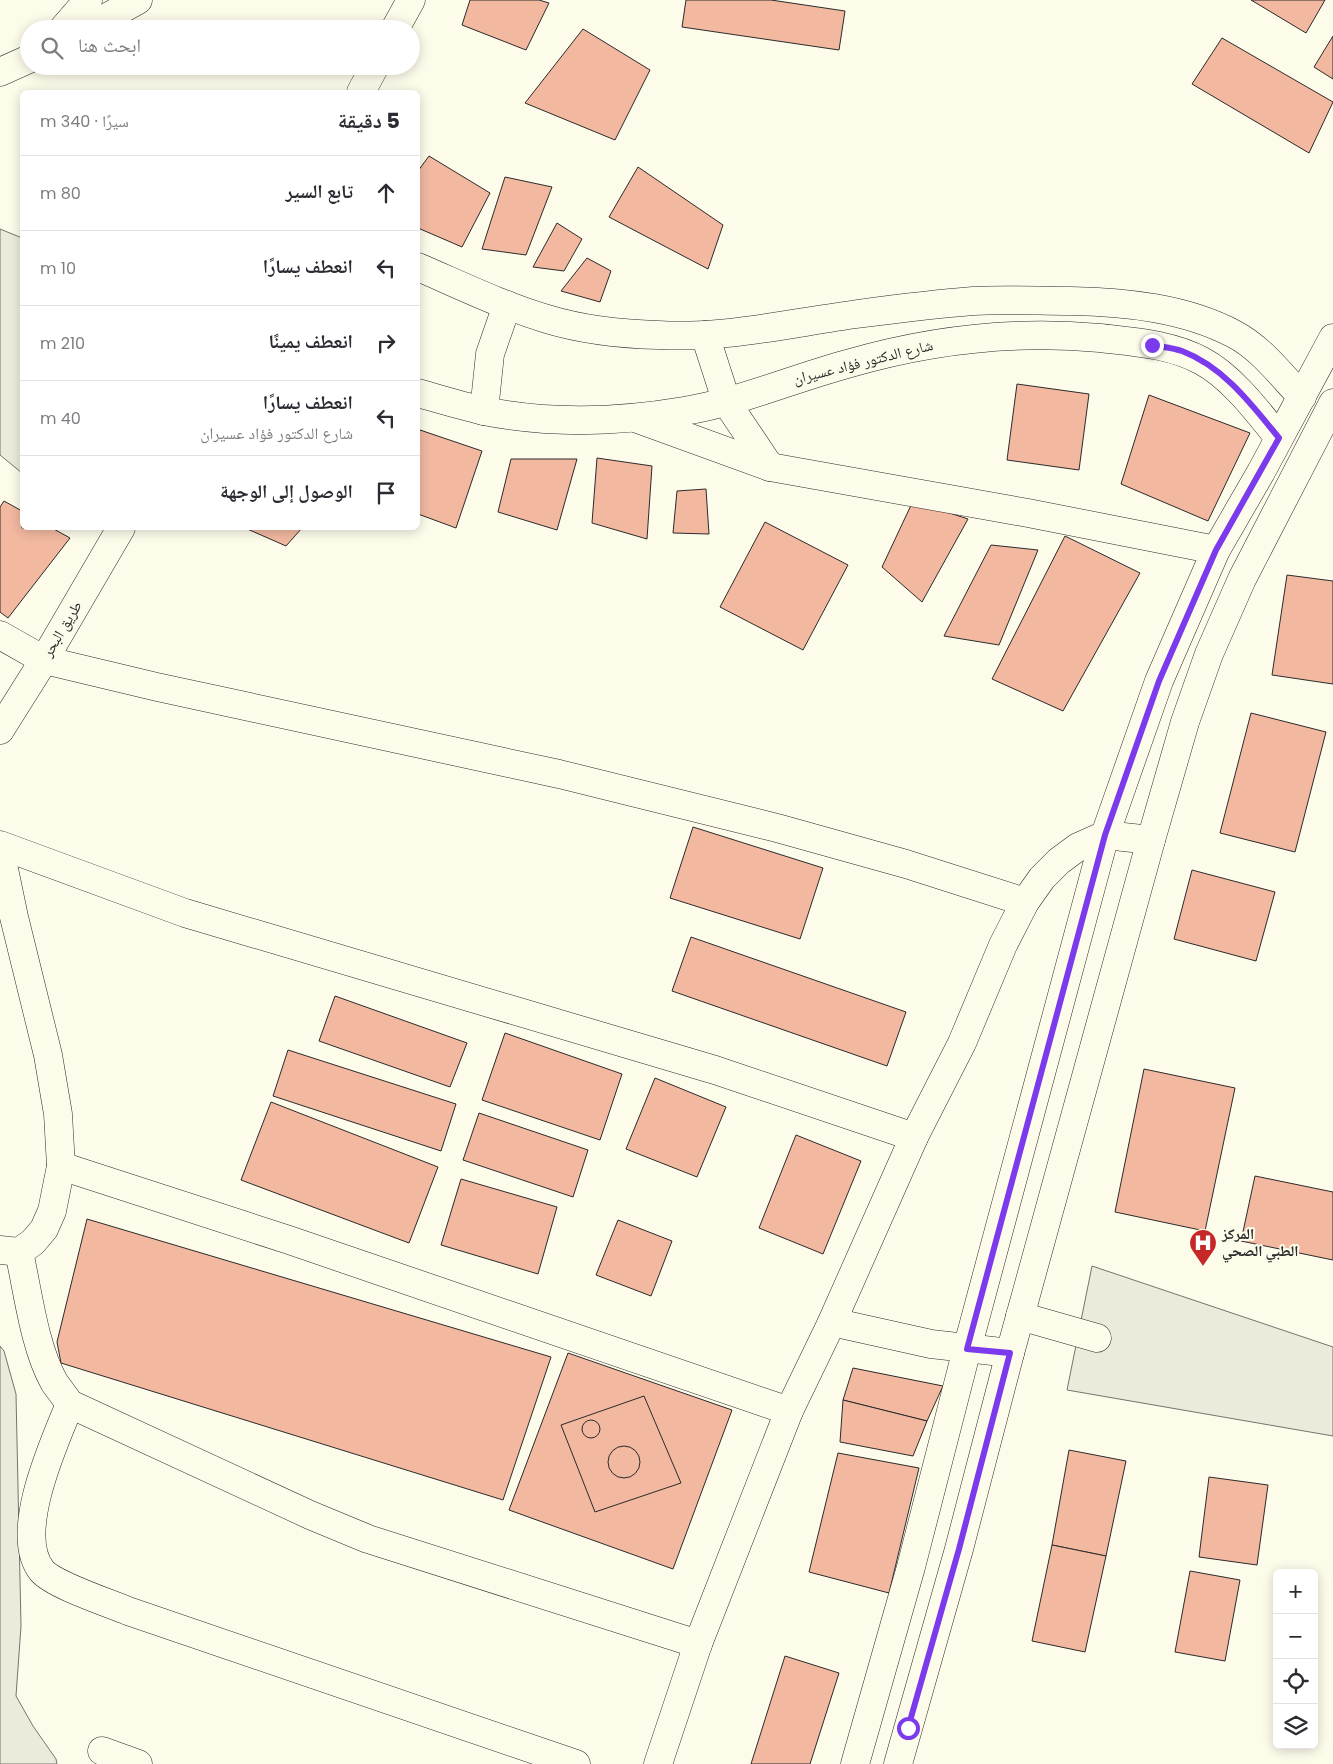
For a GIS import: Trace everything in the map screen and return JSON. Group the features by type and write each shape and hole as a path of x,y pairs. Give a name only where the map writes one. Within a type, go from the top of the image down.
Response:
{"main road":[{"path":"71,20 88,0"},
{"path":"102,20 138,0"},
{"path":"400,20 411,0"},
{"path":"0,72 20,63"},
{"path":"362,90 370,75"},
{"path":"420,268 507,306 548,320 597,330 659,336 705,335 974,301 1097,302 1163,311 1199,319 1234,334 1255,348 1302,397"},
{"path":"484,411 490,354 507,306"},
{"path":"705,335 727,403 770,466"},
{"name":"شارع الدكتور فؤاد عسيران","path":"420,394 484,411 532,418 579,420 635,418 727,403 783,383 905,348 972,338 1021,335 1076,336 1138,342 1181,351 1204,362 1225,378 1279,438"},
{"path":"855,1764 911,1567 967,1349 1105,835 1159,681 1216,550 1333,338"},
{"path":"898,1764 959,1549 1020,1316 1185,722 1209,654 1242,579 1333,403"},
{"path":"635,418 770,466 1028,513 1216,550"},
{"name":"طريق البحر","path":"0,730 10,700 44,660 121,530"},
{"path":"0,634 44,660 157,687 559,774 768,826 906,864 1025,902"},
{"path":"658,1764 698,1644 789,1411 832,1322 914,1137 962,1043 1003,945 1025,902 1042,878 1059,861 1078,847 1105,835 1151,840"},
{"path":"0,845 185,913 715,1070 914,1137"},
{"path":"0,850 14,917 48,1055 58,1114 61,1166 52,1211 44,1229 33,1242 10,1251 32,1314 44,1358 54,1382 70,1404 310,1515 368,1539 698,1644"},
{"path":"61,1166 289,1240 789,1411"},
{"path":"1020,1316 1097,1338"},
{"path":"832,1322 894,1337 967,1349 1010,1353"},
{"path":"70,1404 53,1445 32,1513 31,1538 34,1556 43,1572 67,1586 128,1610 576,1764"},
{"path":"102,1751 138,1764"}],"shaded area":[{"path":"0,229 20,237 20,471 0,455"},
{"path":"1092,1266 1333,1347 1333,1436 1067,1390"},
{"path":"0,1346 4,1351 16,1394 21,1626 16,1696 33,1726 56,1759 57,1764 0,1764"}],"building":[{"path":"470,0 539,0 549,3 526,50 462,25"},
{"path":"686,0 771,0 845,11 839,50 682,27"},
{"path":"1251,0 1325,0 1306,33"},
{"path":"583,29 650,70 615,140 525,103"},
{"path":"1333,36 1333,79 1314,67"},
{"path":"1222,38 1333,102 1309,153 1192,84"},
{"path":"429,156 490,193 462,247 420,229 420,168"},
{"path":"638,167 723,225 708,269 609,217"},
{"path":"505,177 552,187 526,255 482,249"},
{"path":"557,223 582,239 564,271 533,267"},
{"path":"587,258 611,271 600,302 561,291"},
{"path":"1017,384 1089,394 1079,470 1007,460"},
{"path":"1149,395 1250,433 1208,521 1121,484"},
{"path":"420,430 482,451 456,528 420,515"},
{"path":"597,458 652,466 647,539 592,523"},
{"path":"511,459 577,459 557,530 498,512"},
{"path":"706,489 709,534 673,533 677,491"},
{"path":"4,501 20,510 20,530 56,530 70,538 8,618 0,612 0,507"},
{"path":"913,501 968,519 922,602 882,567"},
{"path":"765,522 848,565 803,650 720,607"},
{"path":"250,530 300,530 286,546"},
{"path":"1065,536 1140,573 1063,711 992,679"},
{"path":"991,545 1038,550 999,645 944,636"},
{"path":"1287,575 1333,581 1333,684 1272,675"},
{"path":"1251,713 1326,732 1295,852 1220,833"},
{"path":"693,827 823,868 800,939 670,898"},
{"path":"1192,870 1275,892 1256,961 1174,939"},
{"path":"691,937 906,1012 887,1066 672,991"},
{"path":"335,996 467,1043 450,1087 319,1041"},
{"path":"505,1033 622,1074 600,1140 482,1100"},
{"path":"288,1050 456,1104 441,1151 273,1096"},
{"path":"1144,1069 1235,1088 1205,1231 1115,1212"},
{"path":"655,1078 726,1107 697,1177 626,1149"},
{"path":"271,1102 438,1167 409,1243 241,1180"},
{"path":"479,1113 588,1150 573,1197 463,1160"},
{"path":"796,1135 861,1161 823,1254 759,1228"},
{"path":"1255,1176 1333,1192 1333,1260 1241,1241"},
{"path":"461,1179 557,1207 538,1274 441,1245"},
{"path":"87,1219 551,1357 503,1500 61,1363 57,1342"},
{"path":"618,1220 672,1241 651,1296 596,1275"},
{"path":"568,1353 732,1410 673,1569 509,1510"},
{"path":"853,1368 943,1386 927,1421 843,1400"},
{"path":"644,1396 681,1483 595,1512 561,1425"},
{"path":"843,1400 927,1421 913,1456 840,1442"},
{"path":"591,1420 597,1423 600,1429 597,1435 591,1438 585,1435 582,1429 585,1423"},
{"path":"624,1446 630,1447 635,1451 639,1456 639,1468 635,1473 630,1477 624,1478 618,1477 613,1473 609,1468 608,1462 609,1456 613,1451 618,1447"},
{"path":"1069,1450 1126,1461 1106,1556 1052,1545"},
{"path":"838,1453 919,1468 889,1593 809,1572"},
{"path":"1209,1477 1268,1485 1257,1565 1199,1557"},
{"path":"1052,1545 1106,1556 1085,1652 1032,1641"},
{"path":"1190,1571 1240,1580 1225,1661 1175,1652"},
{"path":"785,1656 839,1673 810,1764 751,1764"}],"place":[{"name":"المركز الطبي الصحي","path":"1203,1267"}],"route":[{"path":"908,1728 959,1549 1010,1353 967,1349 1105,835 1159,681 1216,550 1279,438 1225,378 1204,362 1181,351 1152,345"}]}
